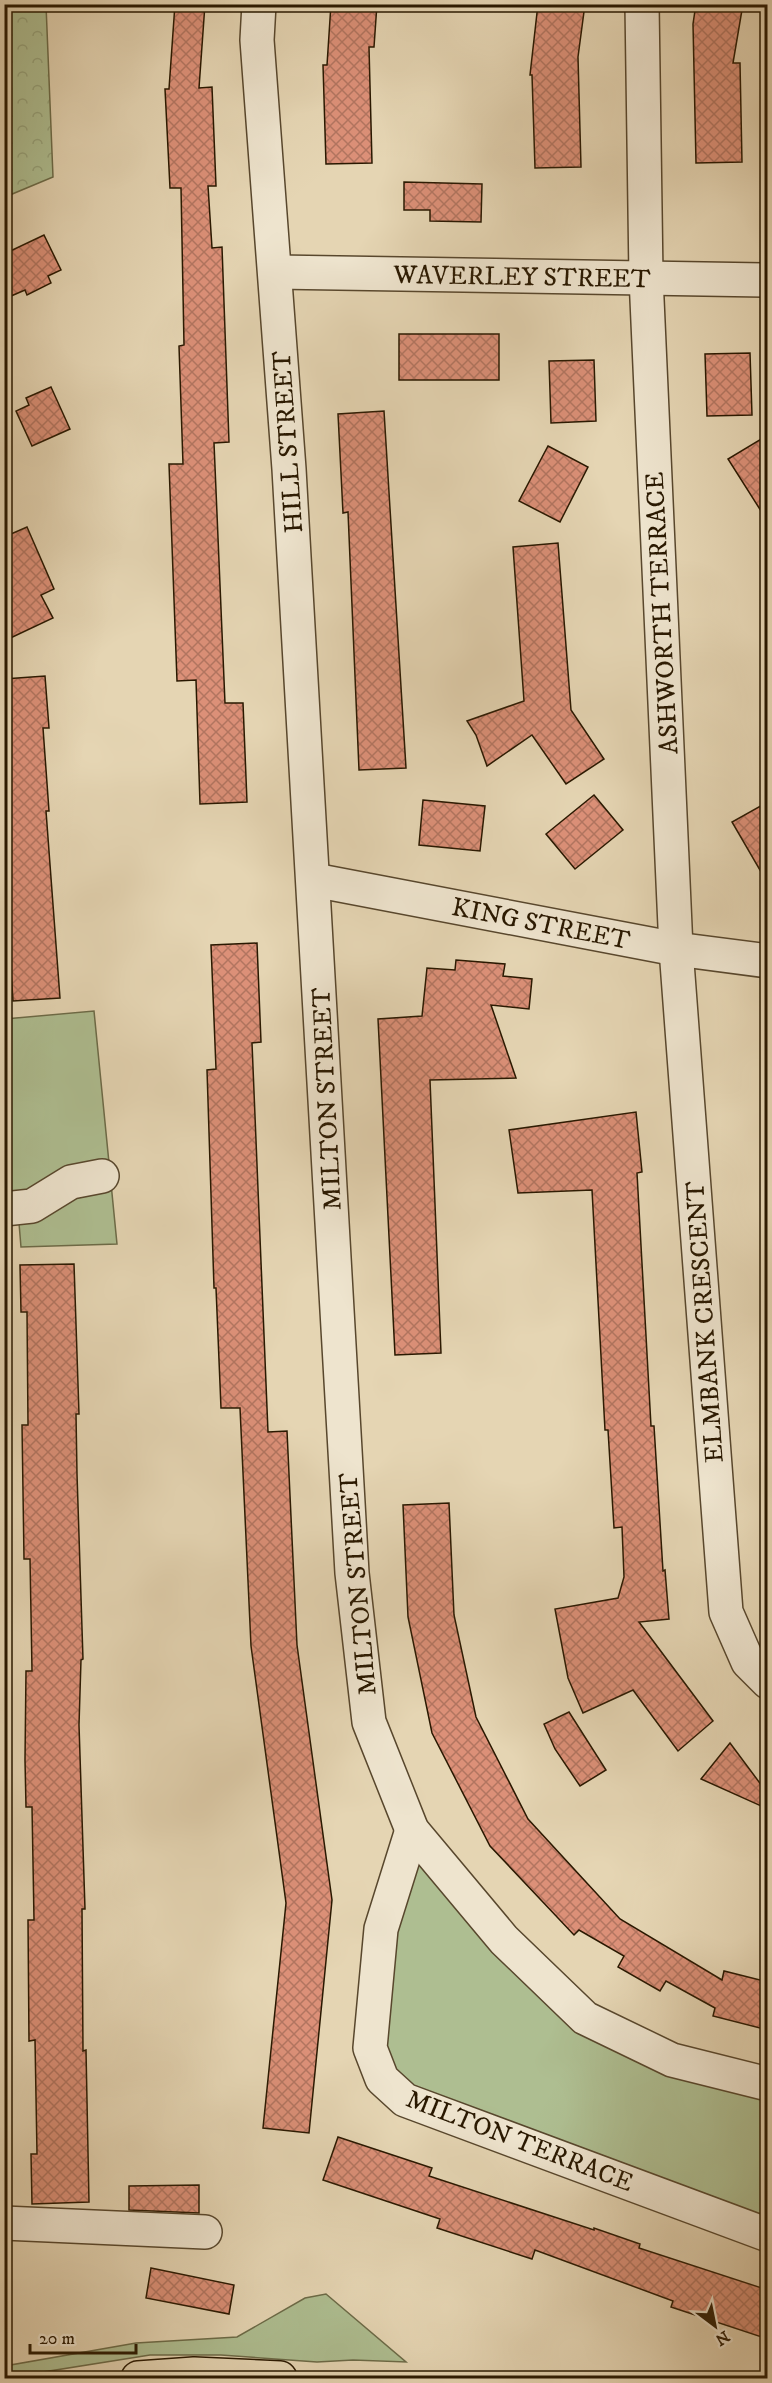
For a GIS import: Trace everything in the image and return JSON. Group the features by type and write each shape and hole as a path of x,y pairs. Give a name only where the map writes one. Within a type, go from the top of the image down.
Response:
{"main road":[{"path":"138,2379 194,2374 280,2379"}],"street":[{"name":"HILL STREET","path":"259,4 257,40 276,272 314,880"},
{"name":"ASHWORTH TERRACE","path":"642,4 646,277 676,949"},
{"name":"WAVERLEY STREET","path":"276,272 768,280"},
{"name":"KING STREET","path":"314,880 676,949 768,961"},
{"name":"MILTON STREET","path":"314,880 352,1573 369,1722 412,1830 504,1940 585,2018 672,2060 768,2084"},
{"name":"ELMBANK CRESCENT","path":"676,949 726,1612 748,1662 768,1682"},
{"path":"4,1209 32,1206 70,1182 102,1176"},
{"name":"MILTON TERRACE","path":"412,1830 381,1929 370,2048 382,2079 405,2100 768,2235"},
{"path":"4,2223 205,2232"}],"green space":[{"path":"5,4 46,5 53,177 5,197"},
{"path":"94,1011 117,1244 21,1247 17,1199 5,1199 5,1019"},
{"path":"412,1830 585,2018 767,2084 767,2235 405,2100 370,2048"},
{"path":"326,2294 406,2362 353,2360 317,2362 221,2355 150,2355 5,2378 5,2366 136,2343 237,2337 305,2298"}],"building":[{"path":"175,4 205,4 199,88 212,87 216,186 208,186 212,248 222,247 229,442 214,443 225,703 243,703 247,802 200,804 196,680 177,681 169,464 183,464 179,346 184,345 181,188 170,188 165,89 169,89"},
{"path":"331,4 377,4 374,47 369,47 372,163 326,164 323,65 327,65"},
{"path":"538,4 585,4 578,57 581,167 535,168 532,75 530,75"},
{"path":"696,4 743,4 733,63 740,63 742,162 696,163 693,24"},
{"path":"404,182 482,184 481,222 430,221 430,210 404,210"},
{"path":"44,235 61,270 48,276 51,283 27,295 25,290 4,299 4,254"},
{"path":"399,334 499,334 499,380 399,380"},
{"path":"750,353 752,415 707,416 705,354"},
{"path":"594,360 596,421 551,423 549,361"},
{"path":"51,387 70,429 32,446 16,411 29,405 26,398"},
{"path":"384,411 406,768 359,770 348,512 343,513 338,414"},
{"path":"768,435 768,522 728,459"},
{"path":"548,446 588,467 560,522 519,501"},
{"path":"27,527 54,589 41,595 53,618 4,641 4,537"},
{"path":"558,543 571,710 604,759 566,784 532,735 487,766 476,735 467,721 524,701 513,547"},
{"path":"45,676 49,728 43,728 49,811 46,811 60,998 13,1001 4,863 4,679"},
{"path":"594,795 623,830 575,869 546,834"},
{"path":"423,800 485,806 480,851 419,845"},
{"path":"768,802 768,884 732,822"},
{"path":"257,943 261,1042 252,1043 268,1432 287,1431 297,1645 332,1900 309,2133 263,2128 286,1903 251,1646 240,1408 221,1408 216,1288 214,1288 207,1070 216,1069 211,945"},
{"path":"456,960 505,964 503,976 532,979 529,1009 491,1005 516,1078 430,1080 441,1353 395,1355 378,1019 422,1016 427,968 455,970"},
{"path":"636,1112 642,1172 637,1173 651,1426 654,1426 663,1571 665,1570 669,1619 639,1622 713,1721 678,1751 633,1690 583,1713 568,1678 555,1609 618,1598 624,1577 622,1527 614,1528 608,1430 605,1430 592,1190 518,1193 509,1130"},
{"path":"74,1264 83,1659 81,1660 79,1725 85,1909 82,1909 83,2051 86,2050 89,2202 32,2204 31,2154 37,2154 35,2040 29,2041 28,1920 34,1920 32,1807 26,1807 25,1760 26,1671 32,1671 30,1559 24,1559 22,1425 28,1425 27,1312 21,1312 20,1265"},
{"path":"449,1503 454,1615 476,1717 528,1819 620,1919 722,1980 724,1971 768,1982 768,2030 713,2016 715,2008 666,1981 660,1991 618,1967 624,1956 579,1930 574,1935 490,1846 432,1733 408,1617 403,1505"},
{"path":"569,1712 606,1770 580,1786 555,1749 544,1724"},
{"path":"730,1743 768,1794 768,1809 701,1779"},
{"path":"338,2137 432,2168 429,2176 594,2230 594,2228 640,2244 639,2248 768,2290 768,2339 671,2307 673,2301 535,2250 532,2259 437,2228 440,2219 323,2180"},
{"path":"199,2185 199,2213 129,2210 129,2186"},
{"path":"151,2268 234,2285 229,2314 146,2298"}]}
